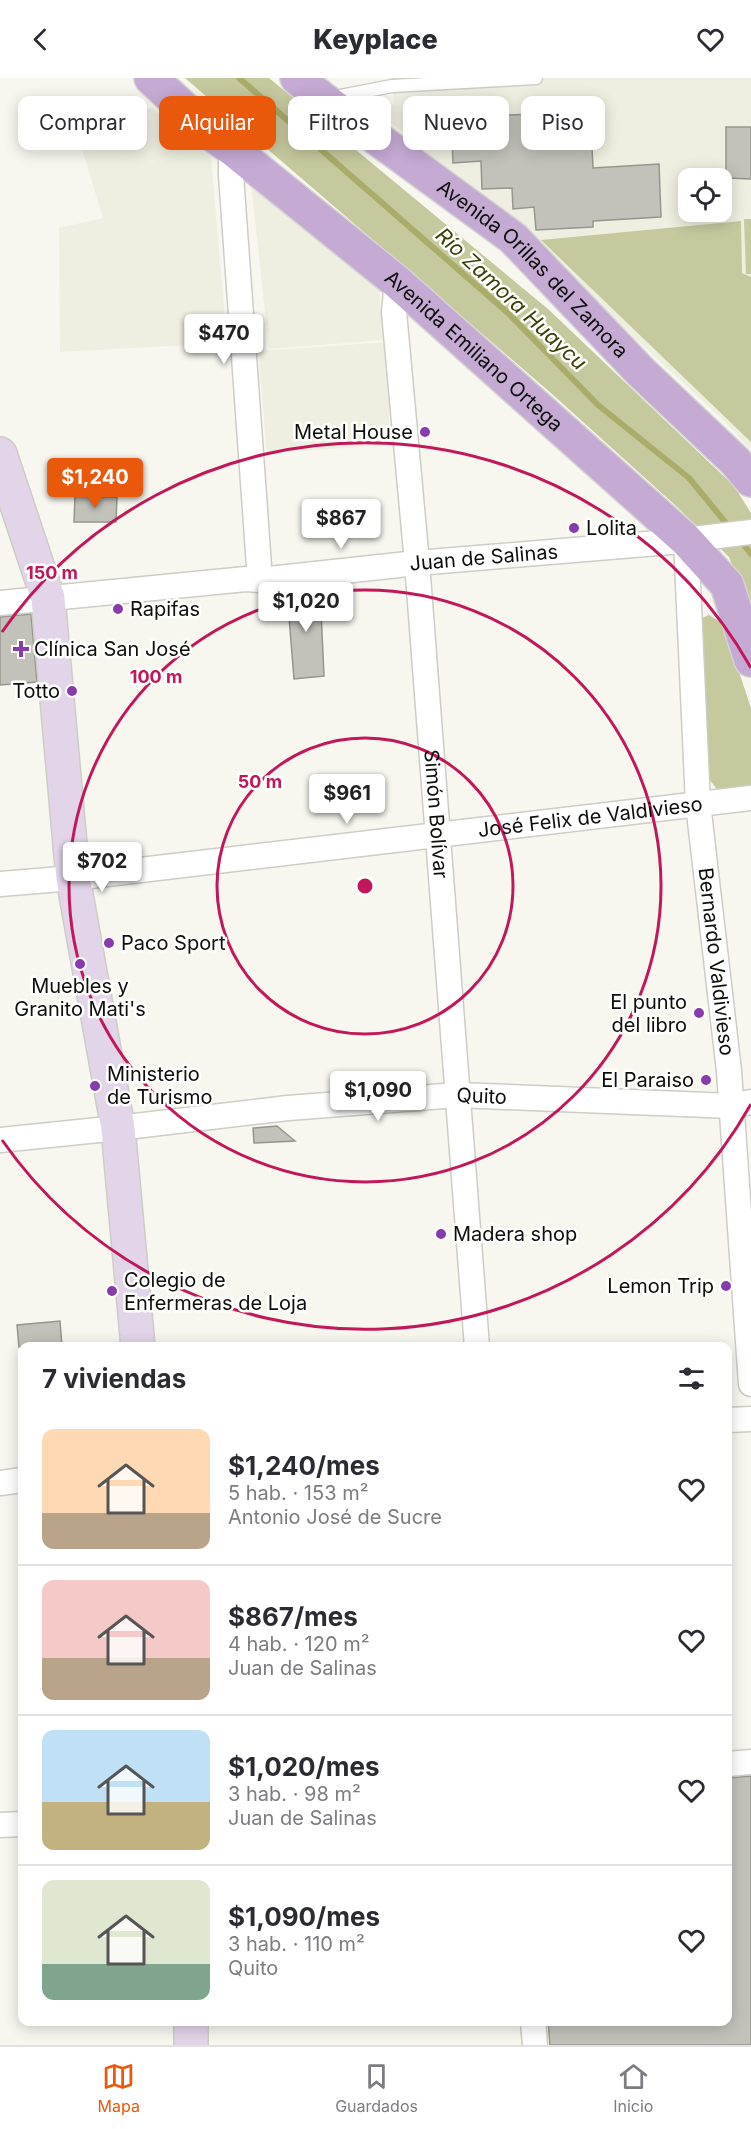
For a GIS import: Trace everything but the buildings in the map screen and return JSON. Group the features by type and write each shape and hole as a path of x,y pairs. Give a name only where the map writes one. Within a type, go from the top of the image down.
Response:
{"main road":[{"name":"Avenida Emiliano Ortega","path":"151,78 171,96"},
{"name":"Avenida Orillas del Zamora","path":"297,78 319,96"},
{"name":"Avenida Orillas del Zamora","path":"391,149 513,238 641,372 735,461 751,480"},
{"name":"Avenida Emiliano Ortega","path":"233,150 397,282 686,540 727,585 751,660"}],"street":[{"path":"231,150 260,580"},
{"name":"Simón Bolívar","path":"397,282 394,312 417,563 477,1342"},
{"path":"0,454 48,598 73,879 118,1128 138,1342"},
{"name":"Juan de Salinas","path":"0,603 686,540 751,532"},
{"name":"Bernardo Valdivieso","path":"686,540 698,804 741,1104 751,1384"},
{"name":"José Felix de Valdivieso","path":"0,884 73,879 751,798"},
{"name":"Quito","path":"0,1140 288,1108 457,1095 741,1104"},
{"path":"732,1420 751,1419"},
{"path":"0,1484 18,1481"},
{"path":"732,1764 751,1762"},
{"path":"0,1825 18,1824"},
{"path":"190,2026 191,2045"},
{"path":"533,2026 535,2045"}],"lane":[{"path":"339,96 392,86 536,78"}],"shaded area":[{"path":"391,78 751,78 751,450 722,419 518,230 424,150 509,150 509,96 403,96 403,133 391,122 391,106 394,104"},
{"path":"152,108 159,114 159,150 204,150 211,156 227,343 60,352 59,228 103,218 82,150 147,150 147,109"},
{"path":"251,183 379,289 383,340 269,349"},
{"path":"388,342 390,445 267,453 258,351"}],"green space":[{"path":"185,78 269,78 291,96 288,96 288,150 356,150 548,309 734,486 751,513 751,614 729,557 675,505 552,394 269,150 276,150 276,96 206,96"},
{"path":"744,219 751,219 751,274 746,274"},
{"path":"741,221 742,273 751,277 751,442 541,240"},
{"path":"709,615 723,624 751,708 751,787 718,791 707,776 702,618"}],"waterway":[{"name":"Río Zamora Huaycu","path":"239,78 508,313 598,405 689,478 730,528"},
{"name":"Río Zamora Huaycu","path":"740,540 751,554"}],"place":[{"name":"Metal House","path":"425,432"},
{"name":"Lolita","path":"574,528"},
{"name":"Rapifas","path":"118,609"},
{"name":"Clínica San José","path":"21,649"},
{"name":"Totto","path":"72,691"},
{"name":"Paco Sport","path":"109,943"},
{"name":"Muebles y Granito Mati's","path":"80,964"},
{"name":"El punto del libro","path":"699,1013"},
{"name":"El Paraiso","path":"706,1080"},
{"name":"Ministerio de Turismo","path":"95,1086"},
{"name":"Madera shop","path":"441,1234"},
{"name":"Lemon Trip","path":"726,1286"},
{"name":"Colegio de Enfermeras de Loja","path":"112,1291"}]}
